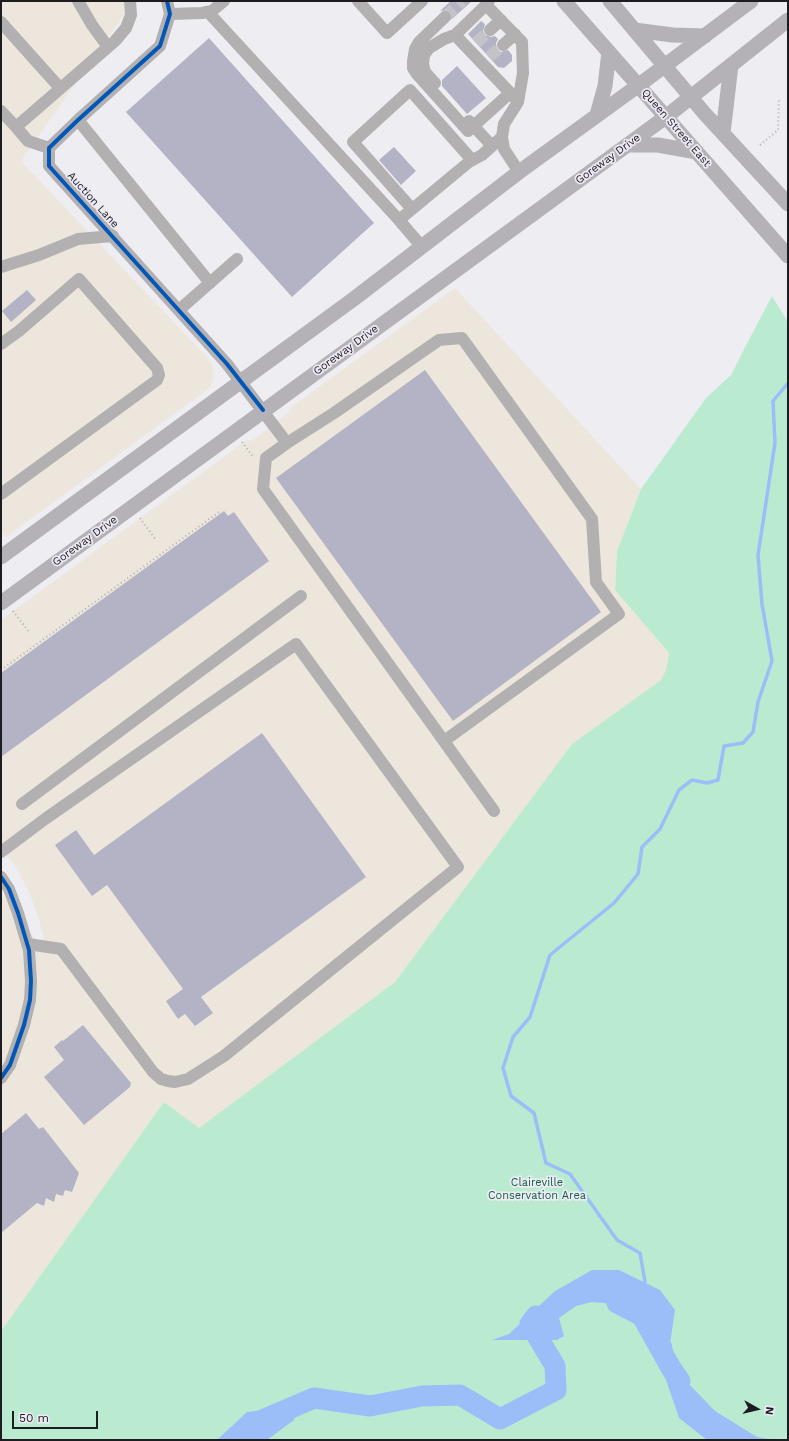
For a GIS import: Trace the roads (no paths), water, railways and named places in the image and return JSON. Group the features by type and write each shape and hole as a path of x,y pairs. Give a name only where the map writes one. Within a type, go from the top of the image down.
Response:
{"main road":[{"name":"Queen Street East","path":"564,1 638,86 667,116 788,256"},
{"path":"610,1 664,67 788,204"},
{"path":"1,557 355,298 519,172 664,67 751,1"},
{"name":"Goreway Drive","path":"7,606 263,410 667,116 788,20"},
{"path":"634,30 673,35 705,36"},
{"path":"597,115 605,86 609,52"},
{"path":"723,133 731,65"},
{"path":"627,145 658,145 697,152"}],"street":[{"path":"78,1 92,25 108,47"},
{"path":"16,127 108,47 126,28 131,15 130,1"},
{"path":"1,111 28,141 49,148 160,46 170,14 167,1"},
{"path":"170,14 195,14 208,12 212,11 224,1"},
{"path":"358,1 387,33 422,1"},
{"path":"492,146 426,72 423,64 424,54 429,48 444,39 455,35 487,3 522,42 523,73 504,124 502,137 504,149 519,172"},
{"path":"208,12 422,247"},
{"path":"445,17 419,42 415,49 413,68 416,73 468,131 514,98"},
{"path":"490,30 501,20"},
{"path":"1,22 60,88"},
{"path":"503,45 515,34"},
{"path":"455,35 473,46 514,98"},
{"path":"412,209 353,142 410,90 472,160"},
{"path":"78,120 210,283"},
{"path":"399,220 472,160 482,155 502,137"},
{"name":"Auction Lane","path":"49,148 49,166 179,310 241,382 288,443"},
{"path":"1,268 78,240 113,236"},
{"path":"179,310 237,258"},
{"path":"1,344 19,331 79,279 157,368 159,375 153,384 1,494"},
{"path":"444,741 619,614 596,582 592,518 462,338 439,340 266,458 263,490 444,741 494,810"},
{"path":"22,804 301,596"},
{"path":"1,852 45,819 296,644 458,866 224,1056 188,1079 175,1082 161,1079 153,1072 61,949 28,944"},
{"path":"1,877 11,895 28,944 31,981 30,1000 24,1026 10,1065 1,1078"}],"water":[{"path":"592,1270 619,1270 660,1290 675,1310 670,1344 645,1318 615,1304 592,1302 576,1306 559,1318 564,1336 557,1340 492,1340 509,1334 555,1291"},
{"path":"671,1352 684,1379 715,1411 757,1437 775,1440 707,1440 679,1418 664,1374 665,1355"},
{"path":"297,1406 294,1420 267,1440 217,1440 247,1412"}],"waterway":[{"path":"645,1282 640,1253 617,1240 570,1174 546,1163 534,1113 511,1096 503,1068 513,1037 530,1017 550,955 614,903 638,874 642,847 660,829 679,790 692,780 707,783 718,780 724,746 743,743 753,732 758,702 772,661 762,604 758,555 775,443 773,401 788,383"},
{"path":"617,1303 642,1316 671,1368 680,1381"},
{"path":"238,1440 251,1425 314,1398 370,1406 422,1396 460,1395 500,1419 556,1390 555,1366 530,1324 536,1316"},
{"path":"670,1344 671,1352"}],"tunnel":[{"path":"445,17 462,1"},
{"path":"476,43 490,30"},
{"path":"489,57 503,45"}],"park label":[{"name":"Claireville Conservation Area","path":"537,1189"}]}
